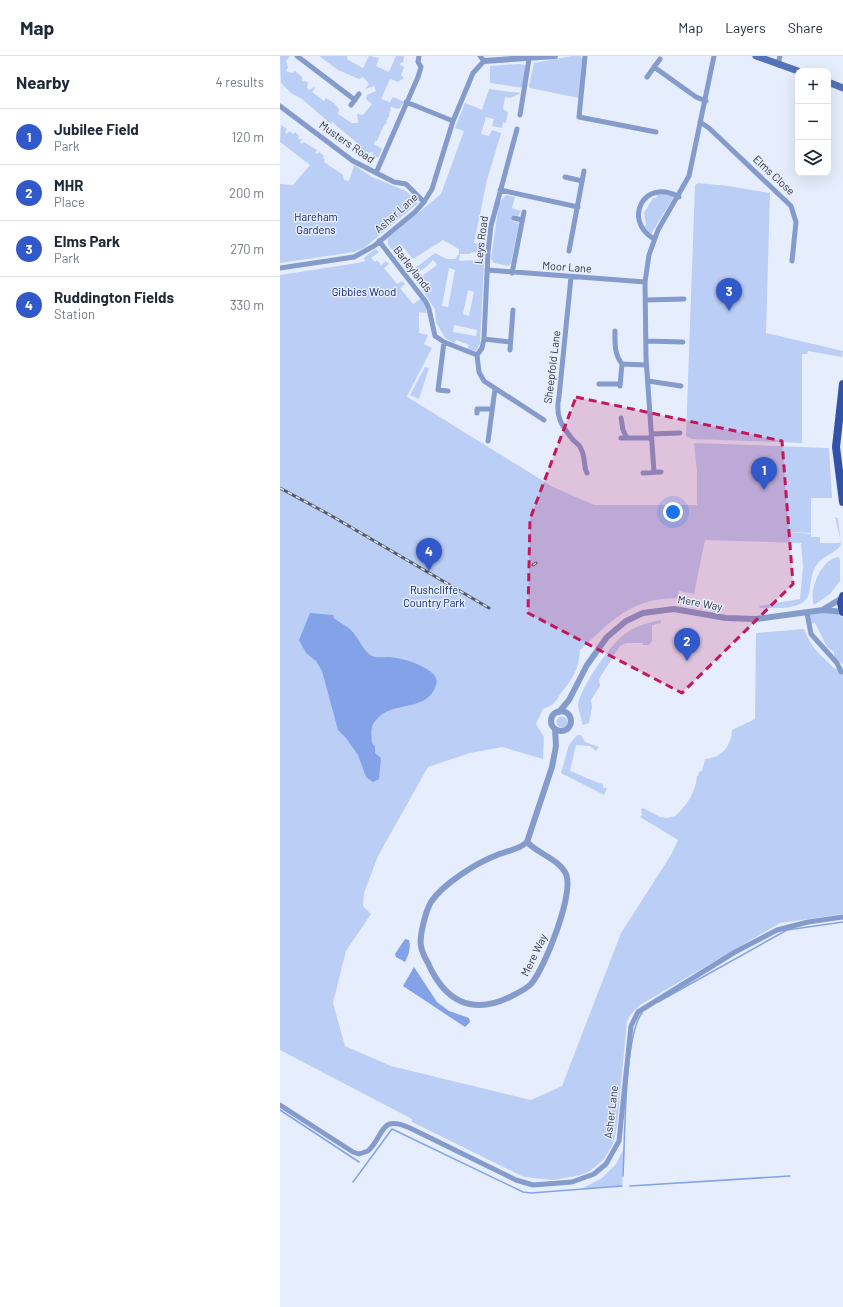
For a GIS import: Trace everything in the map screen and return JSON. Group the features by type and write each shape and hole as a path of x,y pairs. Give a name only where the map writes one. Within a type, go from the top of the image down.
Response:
{"main road":[{"path":"756,56 795,70"},
{"path":"831,83 843,88"},
{"path":"843,384 836,447 843,502"},
{"path":"842,597 841,608 843,612"}],"street":[{"path":"297,56 355,100"},
{"path":"376,174 418,77 421,67 418,62 419,56"},
{"path":"482,58 530,59 555,56"},
{"path":"585,56 579,117 656,132"},
{"path":"654,472 646,364 645,300 649,255 654,239 688,180 693,165 700,122 706,101 714,56"},
{"path":"778,64 780,56"},
{"name":"Asher Lane","path":"280,268 354,257 374,246 424,202 438,174 453,121 473,73 482,58"},
{"path":"520,115 530,59"},
{"path":"647,77 660,59"},
{"path":"654,68 696,97 706,101"},
{"path":"351,105 359,94"},
{"path":"406,102 453,121"},
{"name":"Musters Road","path":"280,106 353,161 394,182 406,184 424,202"},
{"name":"Elms Close","path":"700,122 709,128 791,206 796,222 792,261"},
{"name":"Leys Road","path":"477,354 482,348 484,339 487,270 491,226 517,129"},
{"path":"569,251 584,171"},
{"path":"565,177 582,181"},
{"path":"500,190 578,207"},
{"path":"654,239 645,232 639,221 639,211 642,201 650,194 662,191 670,192 679,197"},
{"path":"512,273 524,212"},
{"path":"514,218 522,220"},
{"name":"Barleylands","path":"379,241 426,302 429,308 435,336 444,342"},
{"name":"Moor Lane","path":"487,270 646,282"},
{"name":"Sheepfold Lane","path":"571,277 560,397 557,409 560,422 580,447 584,455 584,468 587,473"},
{"path":"645,300 684,299"},
{"path":"510,350 513,310"},
{"path":"615,331 617,358 622,364 620,383"},
{"path":"615,340 621,338"},
{"path":"484,339 510,342"},
{"path":"646,341 683,342"},
{"path":"448,391 438,390 444,342 477,354 481,376 484,380 495,389 544,420"},
{"path":"622,364 646,364"},
{"path":"600,384 620,383 627,380"},
{"path":"648,381 682,386"},
{"path":"488,441 491,409 495,389"},
{"path":"477,413 477,409 480,408 491,409"},
{"path":"621,418 623,430 628,438"},
{"path":"622,438 680,433"},
{"path":"643,473 661,472"},
{"name":"Mere Way","path":"823,610 842,597"},
{"name":"Mere Way","path":"559,712 569,700 587,666 607,637 626,621 643,613 674,608 726,618 756,619 823,610 843,612"},
{"path":"807,613 811,634 837,663 841,672"},
{"name":"Mere Way","path":"568,714 569,700"},
{"path":"527,842 550,775 556,746 555,729 552,719 559,712 568,714 571,721 569,728 565,731 556,746"},
{"path":"555,729 565,731"},
{"name":"Mere Way","path":"527,842 533,848 557,863 565,873 568,881 567,895 549,950 534,980 522,991 489,1004 459,1001 447,993 440,984 427,962 421,945 428,906 436,895 468,870 488,859 527,842"},
{"name":"Asher Lane","path":"280,1105 353,1152 359,1154 368,1152 383,1128 388,1124 396,1123 410,1128 522,1183 547,1185 583,1179 594,1174 606,1164 619,1141 631,1026 638,1012 735,952 777,930 800,923 843,917"}],"highlighted area":[{"path":"576,397 782,441 793,584 682,693 528,613 530,519"}],"green space":[{"path":"280,56 290,56 286,61 288,67 286,71 292,73 295,71 302,77 302,81 308,82 307,88 310,90 314,87 315,88 312,92 324,101 326,98 334,103 339,109 338,114 352,123 358,123 357,114 363,115 372,104 366,99 367,95 376,91 374,86 365,89 369,84 363,77 359,79 338,70 319,56 347,56 348,60 363,68 369,56 379,58 376,66 389,72 396,56 404,56 403,63 401,62 400,65 404,67 401,75 404,78 398,82 390,79 381,99 390,102 393,97 404,102 399,109 391,107 389,117 387,118 388,120 386,120 387,123 384,125 377,141 375,141 374,144 382,149 378,158 372,155 374,153 369,153 366,151 364,153 354,140 332,122 331,124 302,99 291,93 281,83"},
{"path":"572,56 581,56 582,59 579,98 530,88 529,86 534,63"},
{"path":"526,65 524,88 490,83 490,66"},
{"path":"489,89 521,93 510,98 505,97 503,109 508,112 506,123 503,122 502,128 492,126 494,119 486,117 481,134 489,136 492,130 501,133 487,180 474,243 485,245 480,343 476,351 467,349 469,345 456,340 454,343 445,338 436,322 435,309 410,272 435,253 447,259 455,259 459,254 459,249 443,240 413,259 403,247 395,254 388,244 388,238 441,194 464,131 455,128 465,103 482,110","holes":["481,253 479,260 459,261 460,254","433,260 437,265 422,276 418,272 425,268","449,268 455,270 448,307 442,306","468,290 474,292 469,316 463,314","454,325 477,330 476,336 453,332"]},
{"name":"Hareham Gardens","path":"281,125 287,129 285,132 287,134 289,131 293,134 295,132 299,136 298,139 303,139 300,142 302,144 304,142 317,150 315,153 317,154 319,152 324,156 324,162 343,175 344,180 349,181 354,165 372,177 406,191 418,203 364,248 354,252 280,263 280,184 293,185 310,165 280,142"},
{"path":"698,183 770,193 766,333 843,351 842,357 808,351 807,354 802,354 802,443 692,439 686,436 695,185"},
{"path":"658,193 672,195 673,198 651,234 643,227 646,225 644,213 653,198 656,198"},
{"path":"506,195 515,197 512,208 521,211 518,216 514,215 513,221 519,223 511,263 508,266 494,263 491,259 499,203"},
{"name":"Rushcliffe Country Park","path":"375,249 379,252 371,258 375,262 377,260 381,265 386,261 389,264 384,268 397,284 402,281 405,284 400,288 413,304 422,298 426,307 426,313 419,312 419,333 428,335 424,344 432,348 407,396 553,487 594,505 697,505 697,472 694,443 829,448 832,498 811,498 811,533 778,531 811,534 811,537 820,537 820,543 841,542 839,548 823,558 815,567 812,574 807,599 796,606 760,608 759,606 800,599 803,567 801,543 705,540 694,594 679,591 677,598 660,599 646,602 634,607 623,613 602,629 580,650 579,661 574,675 554,703 543,709 536,724 544,737 543,759 502,747 470,753 428,767 378,856 364,893 363,906 371,914 346,951 333,1003 345,1046 391,1066 531,1100 562,1086 621,933 671,855 678,840 640,817 642,815 641,809 643,808 660,817 667,818 675,816 684,807 690,797 695,787 697,776 699,772 702,771 705,759 721,754 728,746 732,730 755,719 756,633 804,629 813,646 835,669 843,667 843,914 780,923 640,1005 631,1014 627,1021 617,1126 613,1144 604,1159 590,1171 581,1175 553,1180 524,1177 412,1122 412,1119 280,1050 280,275 358,263 365,261 364,258"},
{"path":"425,367 429,368 419,399 410,395"},
{"path":"835,517 838,518 840,539"},
{"path":"839,557 840,581 830,594 814,605 813,591 818,576 827,563"},
{"path":"832,612 843,617 843,665 834,656 834,652 827,647 815,623 810,624 809,615"},
{"path":"661,620 661,623 652,625 652,641 649,645 643,645 643,643 626,643 620,646 599,679 600,686 591,700 592,707 589,723 583,725 578,705 580,697 590,677 605,655 620,638 634,628"},
{"path":"562,716 566,718 568,722 566,726 562,728 558,726 556,722 558,718"},
{"path":"577,735 581,735 585,742 599,747 596,751 590,746 576,745 570,771 603,784 603,788 607,788 604,795 561,773 569,745"},
{"path":"625,1146 622,1186 581,1189 602,1178 616,1164"}],"water":[{"path":"310,613 333,615 334,618 353,632 372,656 405,660 421,666 432,673 436,678 436,685 432,693 426,699 418,703 392,709 384,713 375,721 372,726 371,733 372,743 375,746 375,753 381,758 379,779 373,782 366,777 358,755 346,738 338,730 322,671 316,661 306,653 299,640"},
{"path":"405,939 409,940 410,945 409,954 405,962 396,957 395,954"},
{"path":"414,967 437,1002 449,1011 469,1018 470,1022 465,1027 403,986"}],"waterway":[{"path":"658,1002 787,930 843,922"},
{"path":"623,1176 626,1090 632,1043 636,1025 642,1013"},
{"path":"280,1110 359,1162"},
{"path":"353,1182 392,1129 523,1192 531,1193 622,1186"},
{"path":"630,1186 790,1176"}],"railway":[{"path":"280,488 330,515 489,608"}],"place":[{"name":"Elms Park","path":"729,311"},
{"name":"Jubilee Field","path":"764,490"},
{"name":"Ruddington Fields","path":"429,571"},
{"name":"MHR","path":"687,661"}],"park label":[{"name":"Gibbies Wood","path":"364,292"}]}
